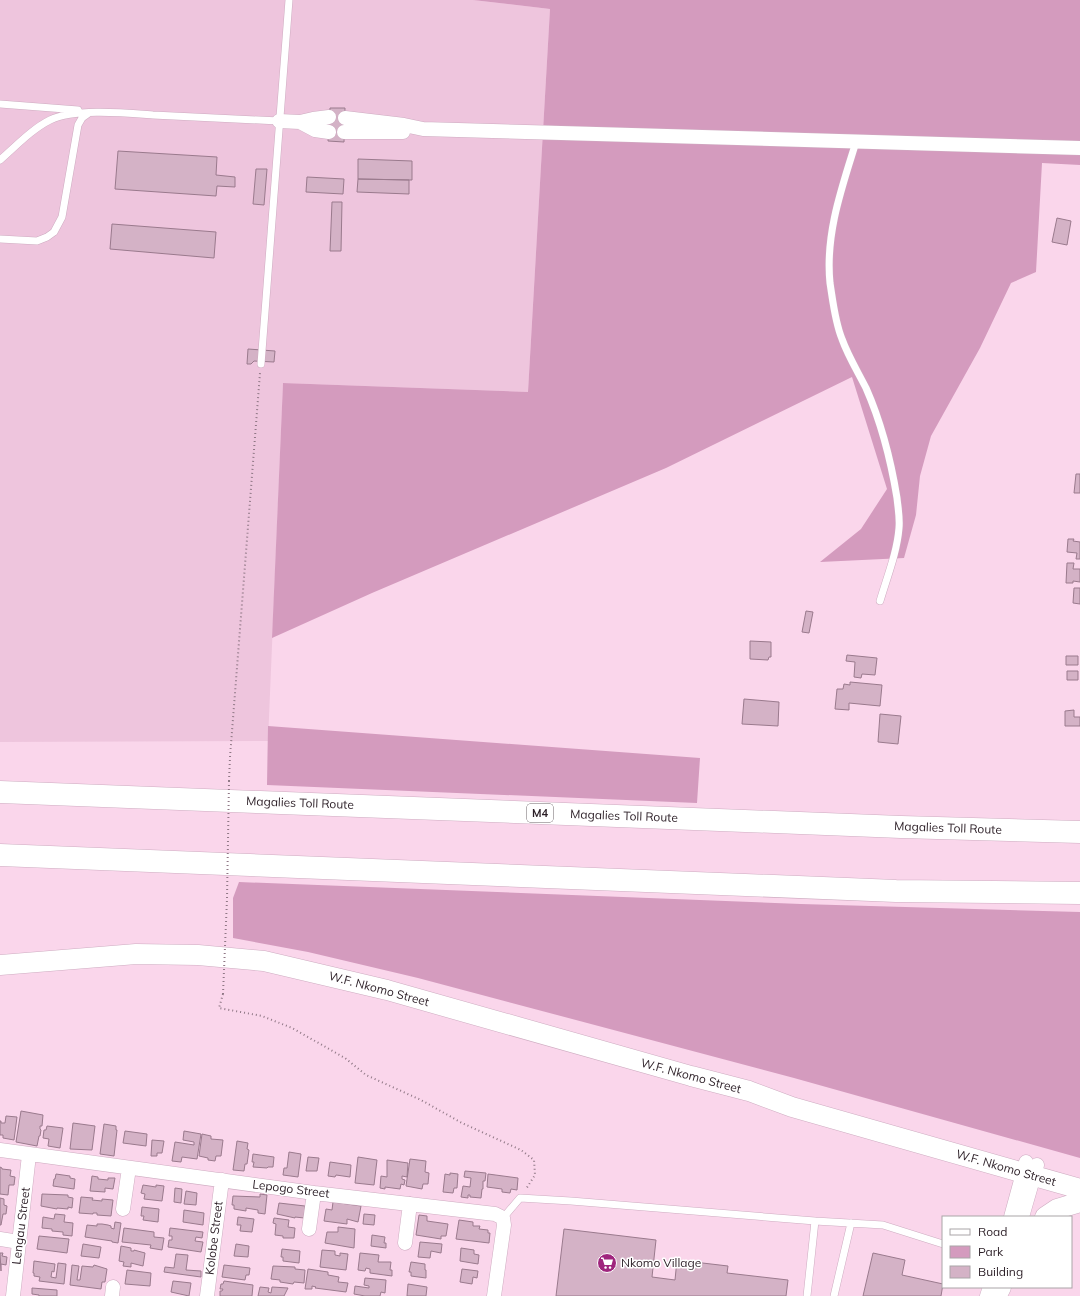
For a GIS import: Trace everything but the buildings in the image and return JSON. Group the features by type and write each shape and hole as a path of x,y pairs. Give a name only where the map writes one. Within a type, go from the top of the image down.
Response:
{"highway":[{"name":"Magalies Toll Route","path":"0,792 902,827 1080,832"},
{"path":"902,827 1080,820"},
{"path":"0,856 1080,899"},
{"path":"896,891 1080,894"}],"main road":[{"name":"W.F. Nkomo Street","path":"0,965 136,954 198,955 264,961 387,990 749,1092 792,1107 1030,1169 1080,1178"},
{"name":"W.F. Nkomo Street","path":"1030,1169 1080,1189"},
{"path":"1046,1216 1057,1209 1080,1202"}],"street":[{"path":"279,121 300,122 329,117"},
{"path":"345,118 404,124 423,128 1080,148"},
{"path":"300,122 315,130 329,132"},
{"path":"344,132 407,132 423,128"},
{"name":"Lepogo Street","path":"0,1150 314,1193 482,1212 495,1214 503,1218"},
{"name":"Lengau Street","path":"13,1296 29,1155"},
{"path":"123,1209 129,1168"},
{"path":"1011,1216 1030,1169"},
{"path":"1022,1216 1030,1169"},
{"name":"Kolobe Street","path":"207,1296 222,1180"},
{"path":"309,1229 314,1193"},
{"path":"405,1243 410,1204"},
{"path":"494,1296 504,1225 503,1218"},
{"path":"0,1239 19,1242"}],"lane":[{"path":"261,364 289,0"},
{"path":"0,104 108,113 279,121"},
{"path":"0,160 39,126 50,120 62,116 89,113 108,113"},
{"path":"0,239 38,241 54,232 62,217 78,125 82,118 89,113"},
{"path":"856,142 833,221 829,256 830,282 842,339 866,390 881,431 894,478 900,528 880,601"},
{"path":"503,1218 520,1198 883,1225 942,1244"},
{"path":"807,1296 815,1221"},
{"path":"834,1296 851,1223"}],"path":[{"path":"261,364 230,757 223,994 219,1008 262,1016 292,1028 345,1058 366,1075 421,1100 462,1123 521,1150 534,1160 534,1175 520,1198"}],"shaded area":[{"path":"0,0 473,0 550,9 528,392 283,383 268,741 0,742"}],"green space":[{"path":"473,0 1080,0 1080,165 1042,163 1036,272 1011,283 980,348 931,436 920,476 916,515 904,558 820,562 861,529 887,489 852,377 666,468 372,593 272,638 283,383 528,392 550,9"},
{"path":"268,726 700,758 697,803 267,785"},
{"path":"239,882 801,904 1080,912 1080,1158 794,1078 418,978 308,952 233,938 233,898"}],"place":[{"name":"Nkomo Village","path":"607,1263"}]}
